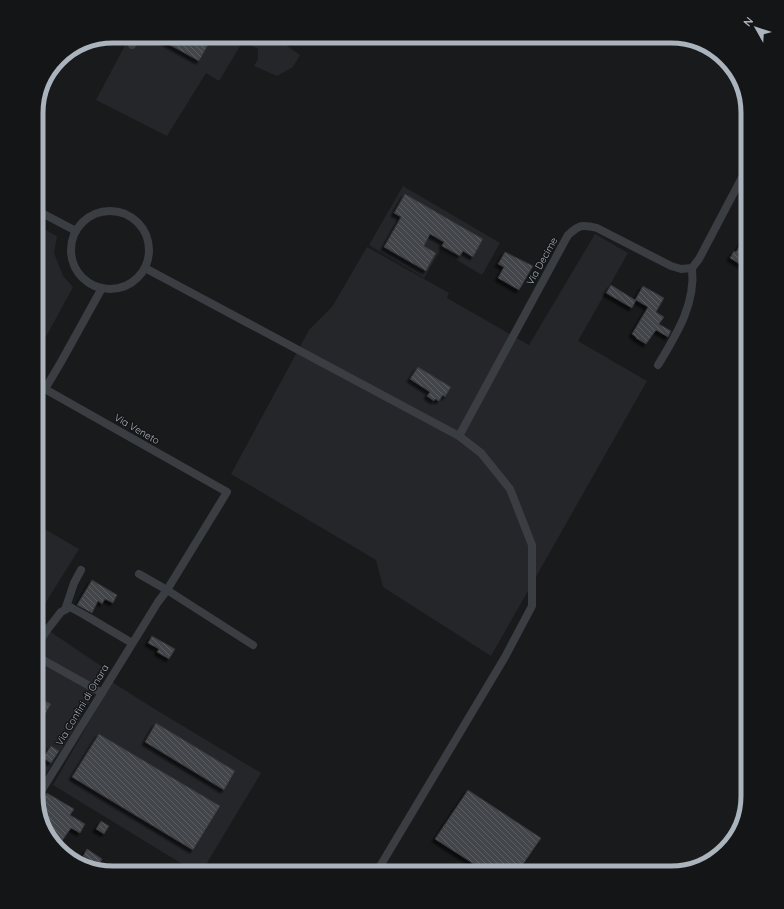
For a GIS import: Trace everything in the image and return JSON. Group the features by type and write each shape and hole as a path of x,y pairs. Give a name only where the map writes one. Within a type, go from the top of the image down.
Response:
{"street":[{"path":"658,365 678,331 687,308 694,279 692,268 699,259 741,179"},
{"path":"104,212 115,212 126,215 136,221 144,231 148,243 149,256 145,268 137,278 127,285 114,289 102,288 90,284 81,276 75,266 72,254 72,242 76,231 83,222 93,215 104,212"},
{"path":"43,214 76,231"},
{"name":"Via Decime","path":"459,436 568,235 577,227 586,225 597,228 671,266 681,270 692,268"},
{"path":"145,268 459,436 481,453 510,489 532,544 532,606 505,657 380,866"},
{"path":"45,389 102,288"},
{"name":"Via Veneto","path":"45,389 227,492"},
{"name":"Via Confini di Onara","path":"43,788 227,492"},
{"path":"64,610 74,583 81,570"},
{"path":"139,574 167,590 253,645"},
{"path":"43,636 61,612 70,607 132,643"},
{"path":"43,627 47,630"},
{"path":"43,660 102,693"}],"shaded area":[{"path":"126,43 242,43 219,81 206,73 167,136 96,100"},
{"path":"247,43 288,43 287,46 300,55 293,67 277,76 254,66 258,59 258,49"},
{"path":"403,186 500,243 482,275 440,250 424,278 369,245"},
{"path":"43,229 57,236 54,253 63,276 73,287 43,342"},
{"path":"595,234 628,253 578,341 647,381 491,656 383,587 376,560 231,474 309,330 332,307 367,247 449,293 447,298 529,345"},
{"path":"43,528 79,549 43,607"},
{"path":"43,627 107,670 74,730 43,778"},
{"path":"112,682 261,773 205,866 186,866 53,785"}],"building":[{"path":"167,43 209,43 199,61"},
{"path":"405,194 483,239 473,257 463,251 460,256 442,246 444,242 430,234 424,246 436,253 426,271 384,247 401,217 394,213"},
{"path":"741,244 741,265 730,258 734,251 736,252"},
{"path":"505,252 533,266 519,290 498,278 504,267 498,264"},
{"path":"611,285 635,300 643,286 664,298 656,312 664,317 659,324 671,331 668,337 656,330 646,344 636,338 632,334 648,307 636,300 632,308 606,293"},
{"path":"418,367 451,387 445,397 443,395 439,401 435,399 434,401 427,396 430,392 410,379"},
{"path":"92,580 117,595 113,603 105,599 102,604 98,601 92,613 77,605"},
{"path":"152,636 175,649 169,659 157,652 159,649 148,643"},
{"path":"43,700 51,704 43,717"},
{"path":"156,723 235,771 224,790 145,742"},
{"path":"99,734 220,806 193,850 72,777"},
{"path":"51,746 59,751 51,763 43,758"},
{"path":"468,790 541,838 522,866 477,866 435,839"},
{"path":"47,793 74,809 70,815 85,824 80,833 71,828 60,843 50,827 43,799"},
{"path":"101,821 109,826 104,834 96,829"},
{"path":"87,849 102,859 99,864 98,864 83,856"}]}
